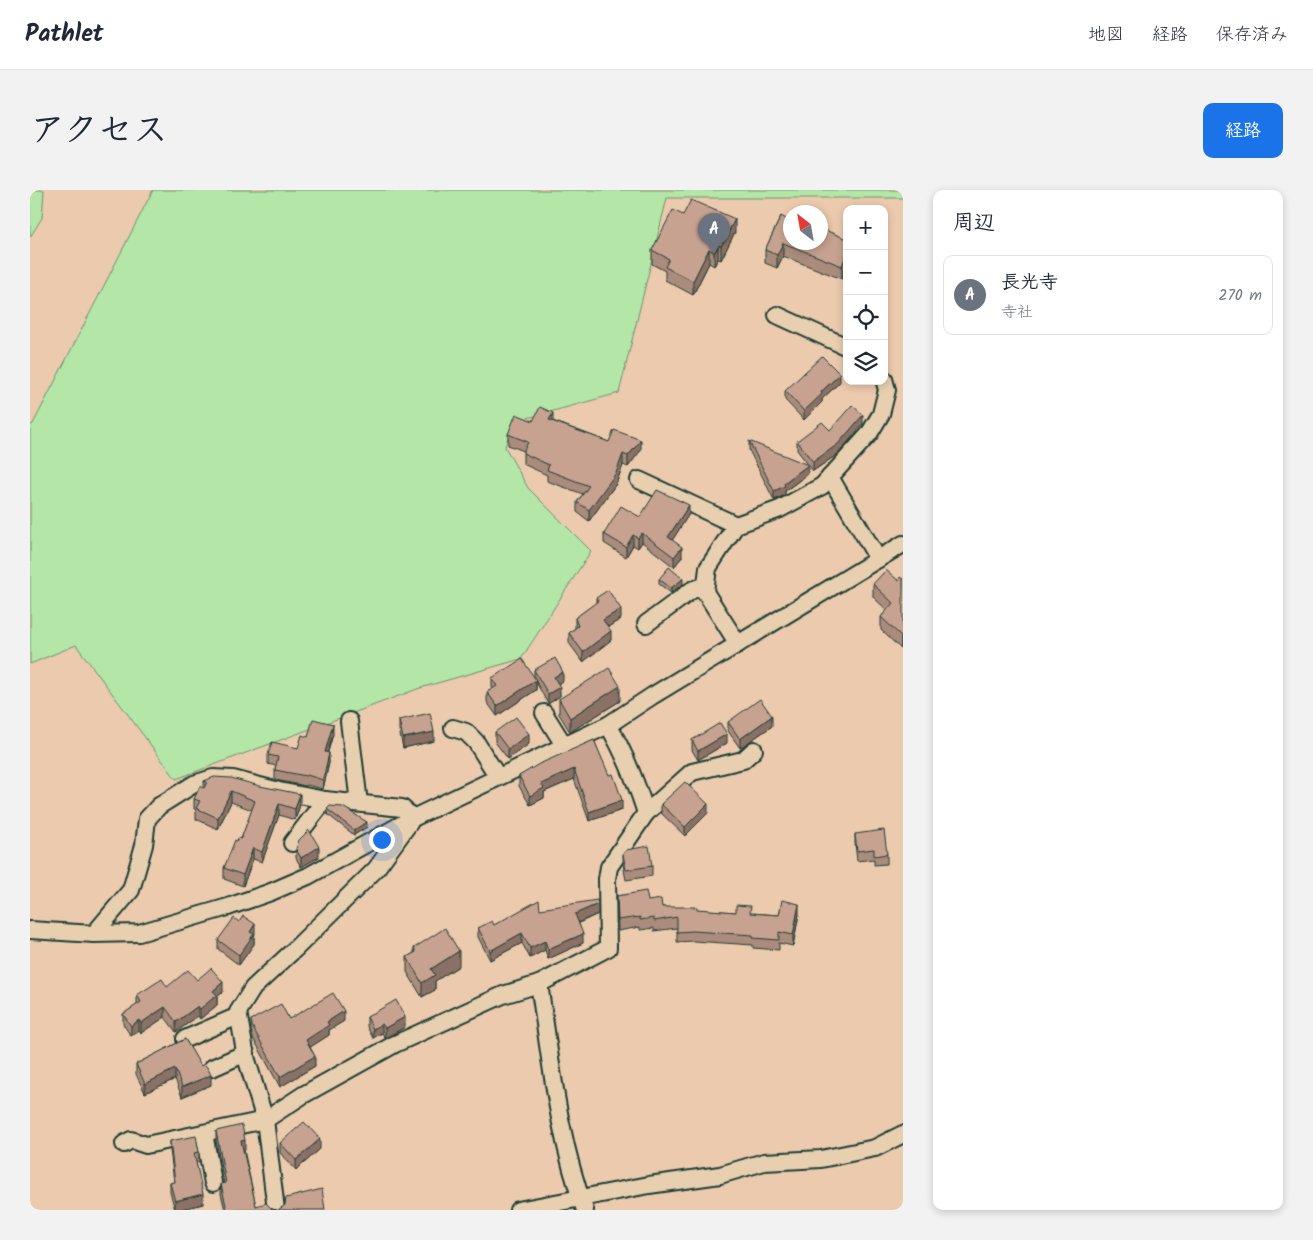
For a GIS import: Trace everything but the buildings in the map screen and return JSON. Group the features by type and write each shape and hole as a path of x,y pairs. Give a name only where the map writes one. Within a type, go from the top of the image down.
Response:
{"street":[{"path":"777,316 843,346"},
{"path":"738,644 705,592 708,568 736,525 780,509 822,486 869,434 881,414 887,390 886,385"},
{"path":"830,477 878,559"},
{"path":"639,480 736,525"},
{"path":"30,930 94,934 139,933 271,892 308,876 413,818 564,745 608,726 652,696 903,544"},
{"path":"646,624 692,590 706,586"},
{"path":"544,713 564,745"},
{"path":"348,721 359,803"},
{"path":"608,726 617,740 636,780 646,813"},
{"path":"453,728 466,732 476,742 498,777"},
{"path":"124,1144 132,1140 146,1145 265,1120 303,1096 395,1044 503,995 539,984 608,948 607,880 609,867 646,813 692,772 743,760 754,750"},
{"path":"94,934 131,890 144,845 147,819 159,806 194,784 213,778 233,779 325,800 402,808 413,818"},
{"path":"292,843 325,800"},
{"path":"276,1210 265,1120 246,1053 238,1012 253,988 376,869 413,818"},
{"path":"539,984 557,1103 573,1174 582,1204"},
{"path":"185,1039 238,1016"},
{"path":"212,1068 246,1053"},
{"path":"204,1133 213,1183"},
{"path":"518,1210 582,1204 649,1185 720,1175 764,1162 830,1157 875,1148 903,1134"}],"green space":[{"path":"30,190 44,190 42,218 30,237"},
{"path":"153,190 903,190 903,198 667,198 619,393 513,422 505,447 528,488 591,551 521,659 420,688 176,779 76,645 30,664 30,426 33,424"}],"place":[{"name":"長光寺","path":"714,254"}]}
